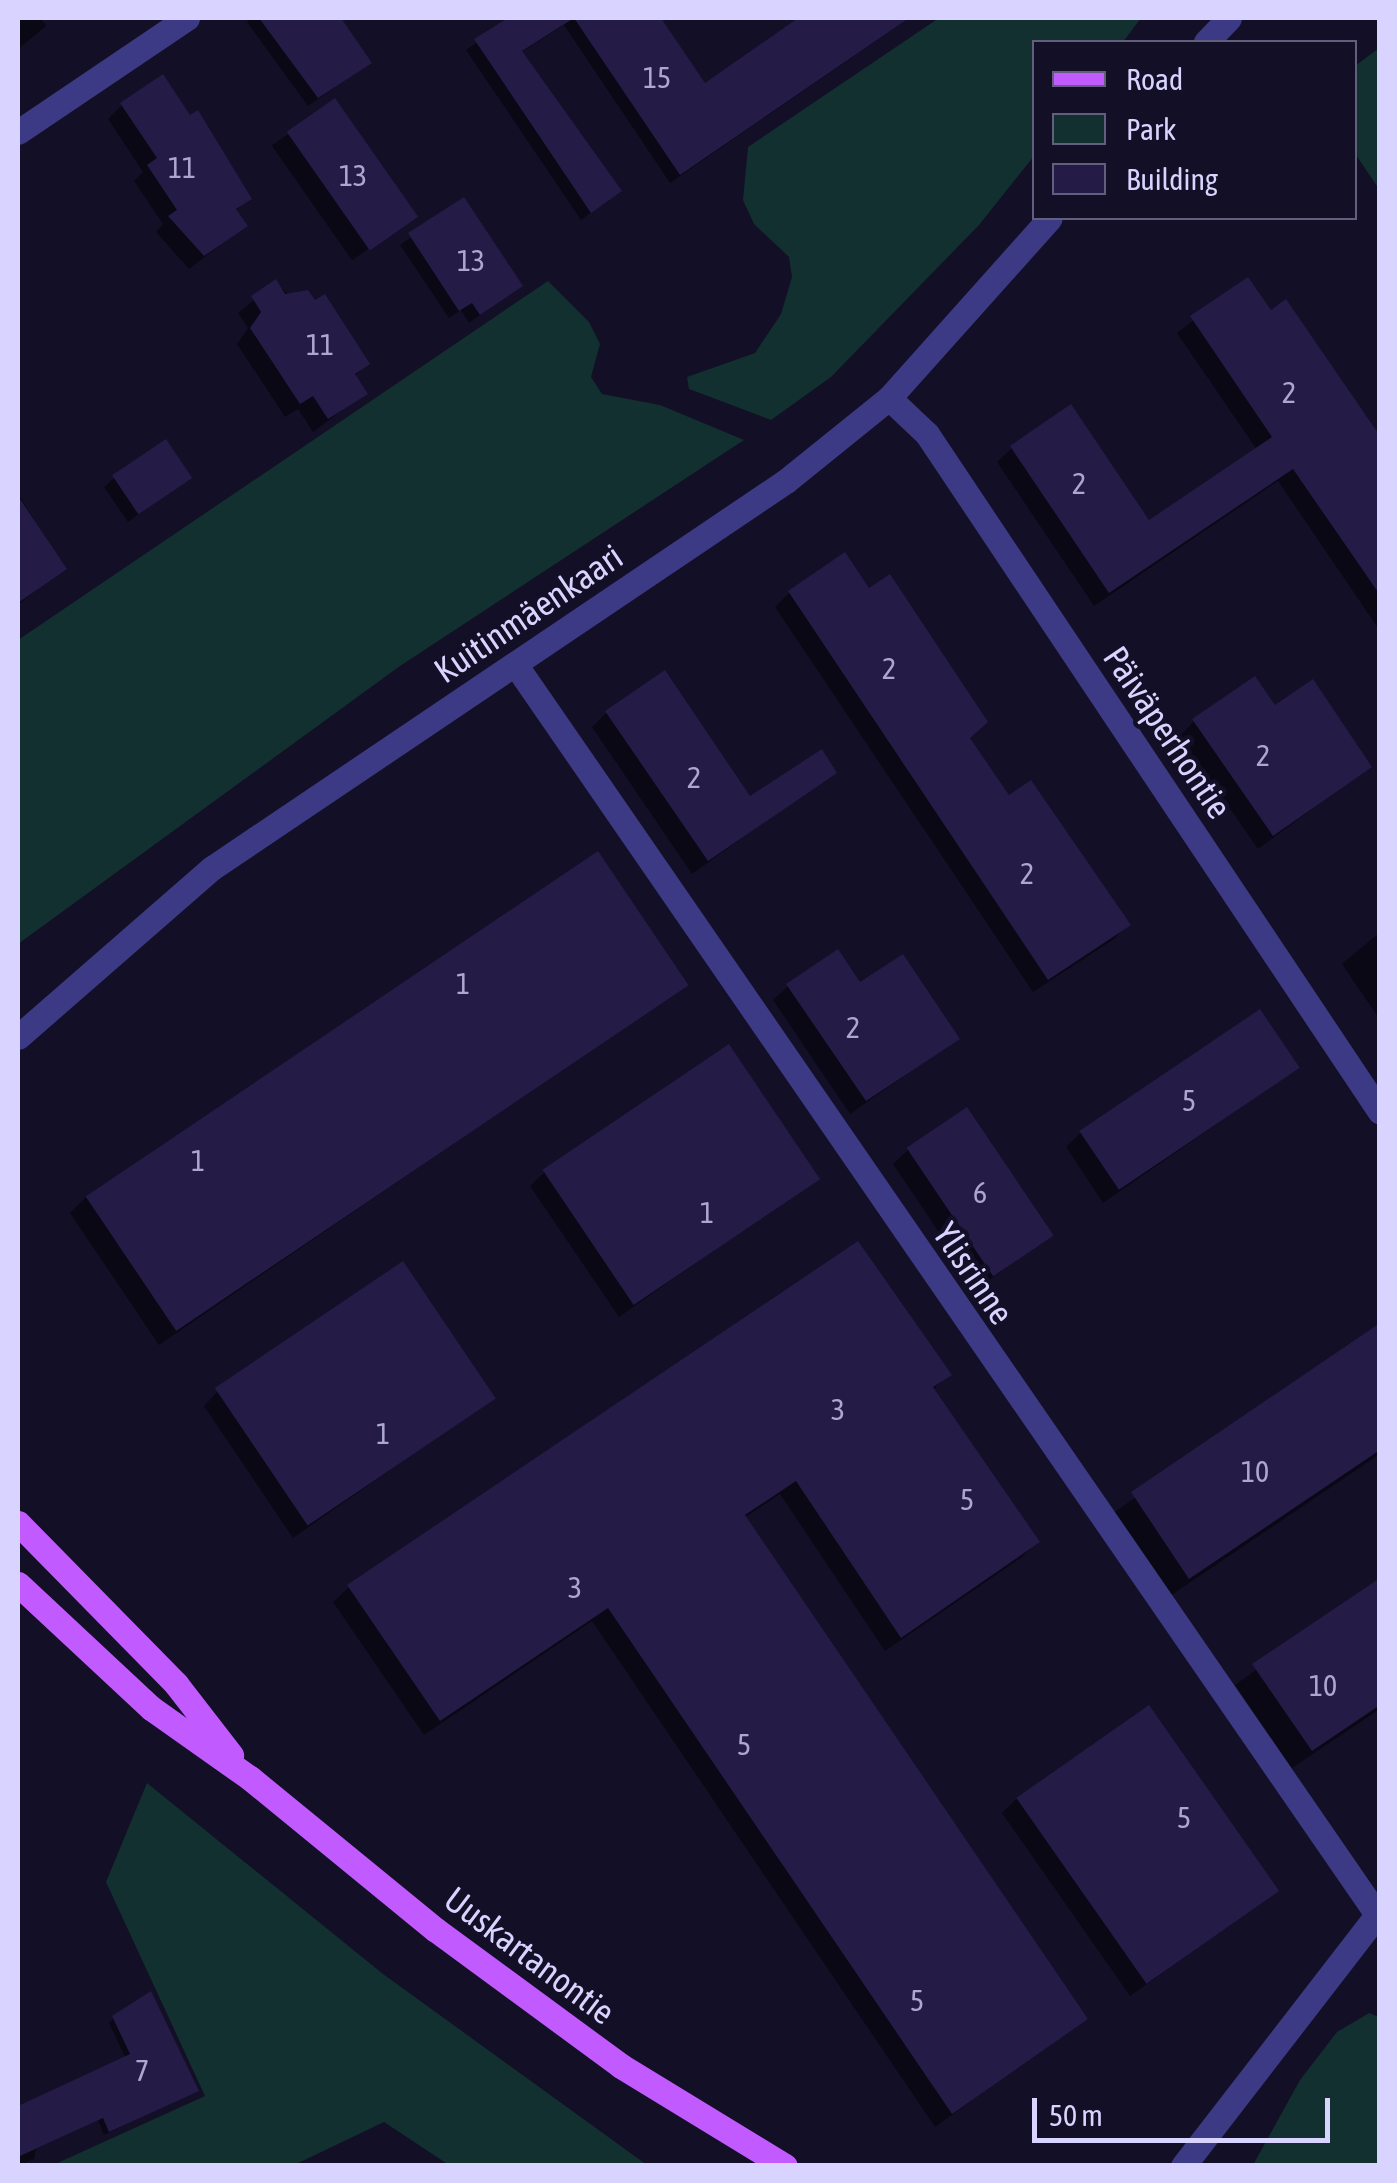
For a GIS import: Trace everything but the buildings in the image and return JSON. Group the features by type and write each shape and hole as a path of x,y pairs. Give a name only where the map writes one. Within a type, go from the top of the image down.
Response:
{"main road":[{"name":"Uuskartanontie","path":"18,1523 176,1684 250,1778"},
{"name":"Uuskartanontie","path":"18,1584 151,1708 250,1778 436,1930 621,2066 784,2166"}],"street":[{"path":"18,132 188,18"},
{"path":"1208,40 1229,18"},
{"name":"Kuitinmäenkaari","path":"18,1037 212,868 786,481 888,398 1048,220"},
{"name":"Päiväperhontie","path":"888,398 927,434 1380,1112"},
{"name":"Ylisrinne","path":"515,664 1378,1915"},
{"path":"1183,2166 1378,1915"}],"green space":[{"path":"939,18 1141,18 1124,40 1032,40 1032,159 979,225 831,377 771,420 689,389 687,377 755,353 781,314 792,277 789,257 754,224 743,200 748,147"},
{"path":"1379,48 1379,189 1357,156 1357,64"},
{"path":"548,281 589,322 600,344 591,377 602,394 660,405 744,440 400,666 18,944 18,640"},
{"path":"147,1783 383,1974 647,2165 449,2165 384,2122 294,2165 53,2165 205,2096 106,1882"},
{"path":"1369,2013 1379,2017 1379,2165 1253,2165 1300,2080 1337,2032"}]}
